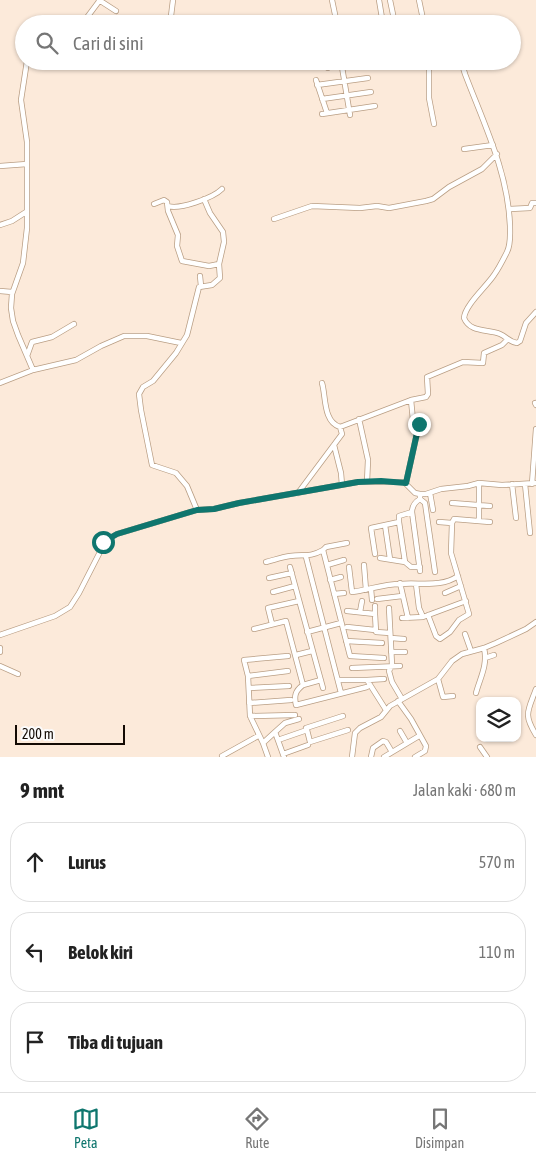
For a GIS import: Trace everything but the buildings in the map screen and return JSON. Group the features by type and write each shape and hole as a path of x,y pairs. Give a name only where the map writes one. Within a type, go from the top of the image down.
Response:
{"street":[{"path":"89,15 100,0 116,11"},
{"path":"171,15 173,0"},
{"path":"332,0 335,15"},
{"path":"379,0 382,15"},
{"path":"390,0 393,15"},
{"path":"419,0 422,15"},
{"path":"26,70 21,100 27,142 27,228 23,263 12,292 11,308 13,321 33,370"},
{"path":"342,70 350,112"},
{"path":"429,70 429,99 434,124"},
{"path":"464,70 497,154 510,210 511,239 509,249 494,275 468,308 464,317 466,323 471,326 484,332 500,334 507,340 516,343 520,341 526,323 536,312"},
{"path":"368,78 317,83 324,114 350,112 375,106"},
{"path":"322,100 371,92"},
{"path":"464,149 493,145"},
{"path":"274,219 312,206 360,208 377,206 389,208 433,199 449,187 482,169 497,154"},
{"path":"0,166 27,164"},
{"path":"168,206 174,207 204,199 215,195 222,189"},
{"path":"201,286 212,285 219,280 219,264 224,242 223,232 204,199"},
{"path":"154,204 164,200 167,202 168,211 178,235 177,246 182,261 209,266 219,264"},
{"path":"510,210 530,208 532,203 536,203"},
{"path":"0,225 12,221 26,212"},
{"path":"197,510 187,486 176,473 152,464 139,396 141,390 153,381 176,354 187,335 201,286 200,276"},
{"path":"0,291 12,292"},
{"path":"27,356 31,343 52,336 74,324"},
{"path":"0,383 33,370 76,360 107,342 124,336 147,336 181,343"},
{"path":"322,383 330,420 340,427 359,418 428,396 427,377 463,362 483,364 484,353 502,345 507,340"},
{"path":"406,483 419,424 413,420 411,400"},
{"path":"359,418 368,460 367,482"},
{"path":"298,493 342,434 340,427"},
{"path":"380,558 405,562 411,567 420,569 412,508 420,497 441,489 479,483 534,483 536,429"},
{"path":"334,445 342,485"},
{"path":"0,635 55,616 70,607 76,599 105,540 117,534 197,510 214,509 342,485 381,481 406,483 425,503 435,572"},
{"path":"479,483 479,520"},
{"path":"512,484 516,518"},
{"path":"525,484 530,533"},
{"path":"430,493 433,510"},
{"path":"452,503 490,506"},
{"path":"405,562 399,516 412,512"},
{"path":"416,584 419,608 426,616 436,636 442,639 458,622 470,614 451,553 452,523 454,519 490,522"},
{"path":"375,554 371,528 399,522"},
{"path":"439,522 452,523"},
{"path":"385,525 390,559"},
{"path":"266,562 292,556 306,557 326,547 347,543"},
{"path":"322,550 350,656 384,658"},
{"path":"306,557 341,692"},
{"path":"326,565 344,560"},
{"path":"364,565 368,590 374,600 402,596"},
{"path":"290,567 323,688"},
{"path":"349,567 352,592 400,584 438,583 452,580 458,576"},
{"path":"269,578 292,573"},
{"path":"330,580 341,577"},
{"path":"400,584 405,618 426,616 466,601"},
{"path":"273,592 295,586"},
{"path":"445,593 461,586"},
{"path":"334,594 344,592"},
{"path":"272,624 268,608 299,601"},
{"path":"360,612 362,601"},
{"path":"375,606 375,630"},
{"path":"389,608 392,624 392,665 389,671 390,675 400,700 426,749 415,757"},
{"path":"347,611 375,614"},
{"path":"254,629 286,621 303,685"},
{"path":"352,757 355,733 360,728 381,717 386,710 400,700 438,679 458,657 484,648 526,629 536,622"},
{"path":"308,632 341,623"},
{"path":"347,628 375,630 378,633 404,638"},
{"path":"465,634 471,651"},
{"path":"346,641 382,643"},
{"path":"476,693 481,680 485,658 484,648"},
{"path":"296,655 312,651"},
{"path":"391,652 405,652"},
{"path":"485,658 494,655"},
{"path":"268,757 250,716 248,676 244,660 288,656"},
{"path":"0,666 18,674"},
{"path":"352,668 400,666"},
{"path":"248,676 288,671"},
{"path":"338,680 384,678"},
{"path":"438,679 443,697 453,696"},
{"path":"320,680 303,685 296,692 294,696 296,705 366,687"},
{"path":"367,680 386,710"},
{"path":"249,688 289,686"},
{"path":"536,689 527,715 528,722 536,736"},
{"path":"249,703 291,700"},
{"path":"250,716 297,717 285,723 263,742"},
{"path":"278,740 307,730 306,728 343,716"},
{"path":"307,730 310,742 348,730"},
{"path":"400,731 407,743"},
{"path":"275,732 283,756 308,745"},
{"path":"222,756 258,736"},
{"path":"384,757 419,736"},
{"path":"371,757 373,748 383,742 386,742 392,752"},
{"path":"480,747 487,757"}],"route":[{"path":"103,542 117,534 197,510 214,509 358,482 406,483 419,424"}]}
